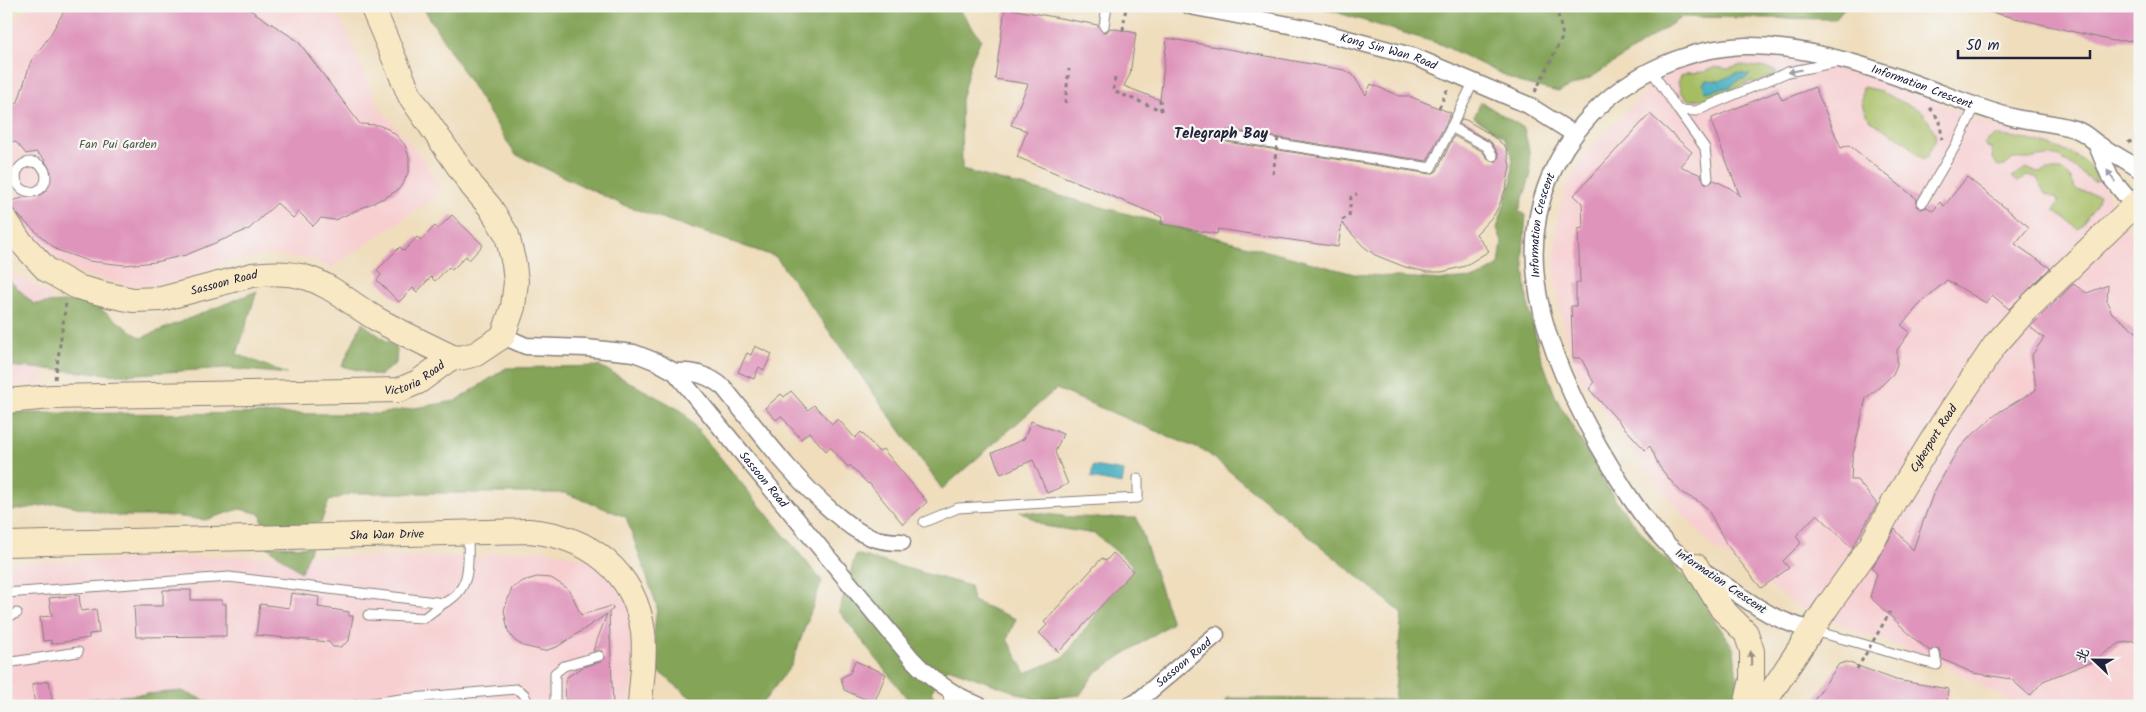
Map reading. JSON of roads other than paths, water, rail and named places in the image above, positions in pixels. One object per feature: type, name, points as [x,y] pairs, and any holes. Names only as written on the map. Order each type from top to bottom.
[{"type":"street","points":[[372,6],[410,96],[472,186],[490,207],[507,235],[516,282],[513,307],[502,336]]},
{"type":"street","name":"Kong Sin Wan Road","points":[[1190,6],[1310,29],[1415,57],[1528,105],[1574,134]]},
{"type":"street","name":"Information Crescent","points":[[1812,631],[1767,613],[1670,547],[1647,521],[1608,462],[1568,390],[1544,326],[1534,256],[1538,215],[1543,197],[1555,168],[1574,134],[1605,100],[1651,70],[1674,59],[1699,52],[1749,46],[1813,53],[1892,74],[1975,106],[2014,117],[2080,130],[2096,143],[2140,170]]},
{"type":"street","points":[[2096,143],[2110,177],[2138,206]]},
{"type":"street","name":"Cyberport Road","points":[[1762,706],[1871,545],[1895,500],[1942,424],[1995,345],[2027,309],[2138,206]]},
{"type":"street","name":"Sassoon Road","points":[[6,220],[18,239],[47,270],[77,287],[132,300],[161,299],[252,275],[267,273],[295,274],[309,277],[324,284],[386,324],[452,357]]},
{"type":"street","name":"Victoria Road","points":[[6,401],[52,397],[399,390],[418,382],[452,357],[457,358],[476,354],[502,336]]},
{"type":"street","name":"Sassoon Road","points":[[502,336],[526,346],[586,348],[634,353],[657,362],[675,372],[912,659],[949,698],[980,706]]},
{"type":"street","points":[[675,372],[696,373],[716,381],[724,388],[789,469],[847,524],[878,540],[902,542]]},
{"type":"street","name":"Sha Wan Drive","points":[[6,544],[468,533],[550,533],[580,543],[608,562],[628,588],[640,620],[643,649],[640,706]]},
{"type":"street","points":[[1696,566],[1722,609],[1746,633],[1752,651],[1752,679],[1746,706]]},
{"type":"street","name":"Sassoon Road","points":[[1128,706],[1137,702],[1216,635]]},
{"type":"lane","points":[[1104,26],[1107,6]]},
{"type":"lane","points":[[1678,110],[1696,111],[1788,72],[1843,61]]},
{"type":"lane","points":[[1651,70],[1705,148],[1708,178]]},
{"type":"lane","points":[[1228,136],[1431,168],[1474,82]]},
{"type":"lane","points":[[1922,204],[1960,138],[1975,106]]},
{"type":"lane","points":[[1451,127],[1486,146],[1493,156]]},
{"type":"lane","points":[[6,185],[16,180]]},
{"type":"lane","points":[[924,522],[958,508],[1138,498],[1138,478]]},
{"type":"lane","points":[[368,615],[424,618],[456,598],[466,576],[468,533]]},
{"type":"lane","points":[[6,592],[229,577],[444,604]]},
{"type":"lane","points":[[6,617],[17,613]]},
{"type":"lane","name":"Information Crescent","points":[[1812,631],[1843,637],[1895,655],[1937,665],[1935,654]]},
{"type":"lane","points":[[6,663],[78,652]]},
{"type":"lane","points":[[555,706],[554,673],[564,666],[599,656]]},
{"type":"lane","points":[[351,706],[402,699],[516,689],[524,694],[529,706]]},
{"type":"water","points":[[1737,73],[1750,75],[1745,79],[1740,79],[1730,87],[1706,92],[1703,84],[1706,80],[1720,81]]},
{"type":"water","points":[[1093,466],[1124,471],[1122,484],[1091,478]]},
{"type":"district","name":"Telegraph Bay","points":[[1221,133]]},
{"type":"park label","name":"Fan Pui Garden","points":[[118,144]]}]
